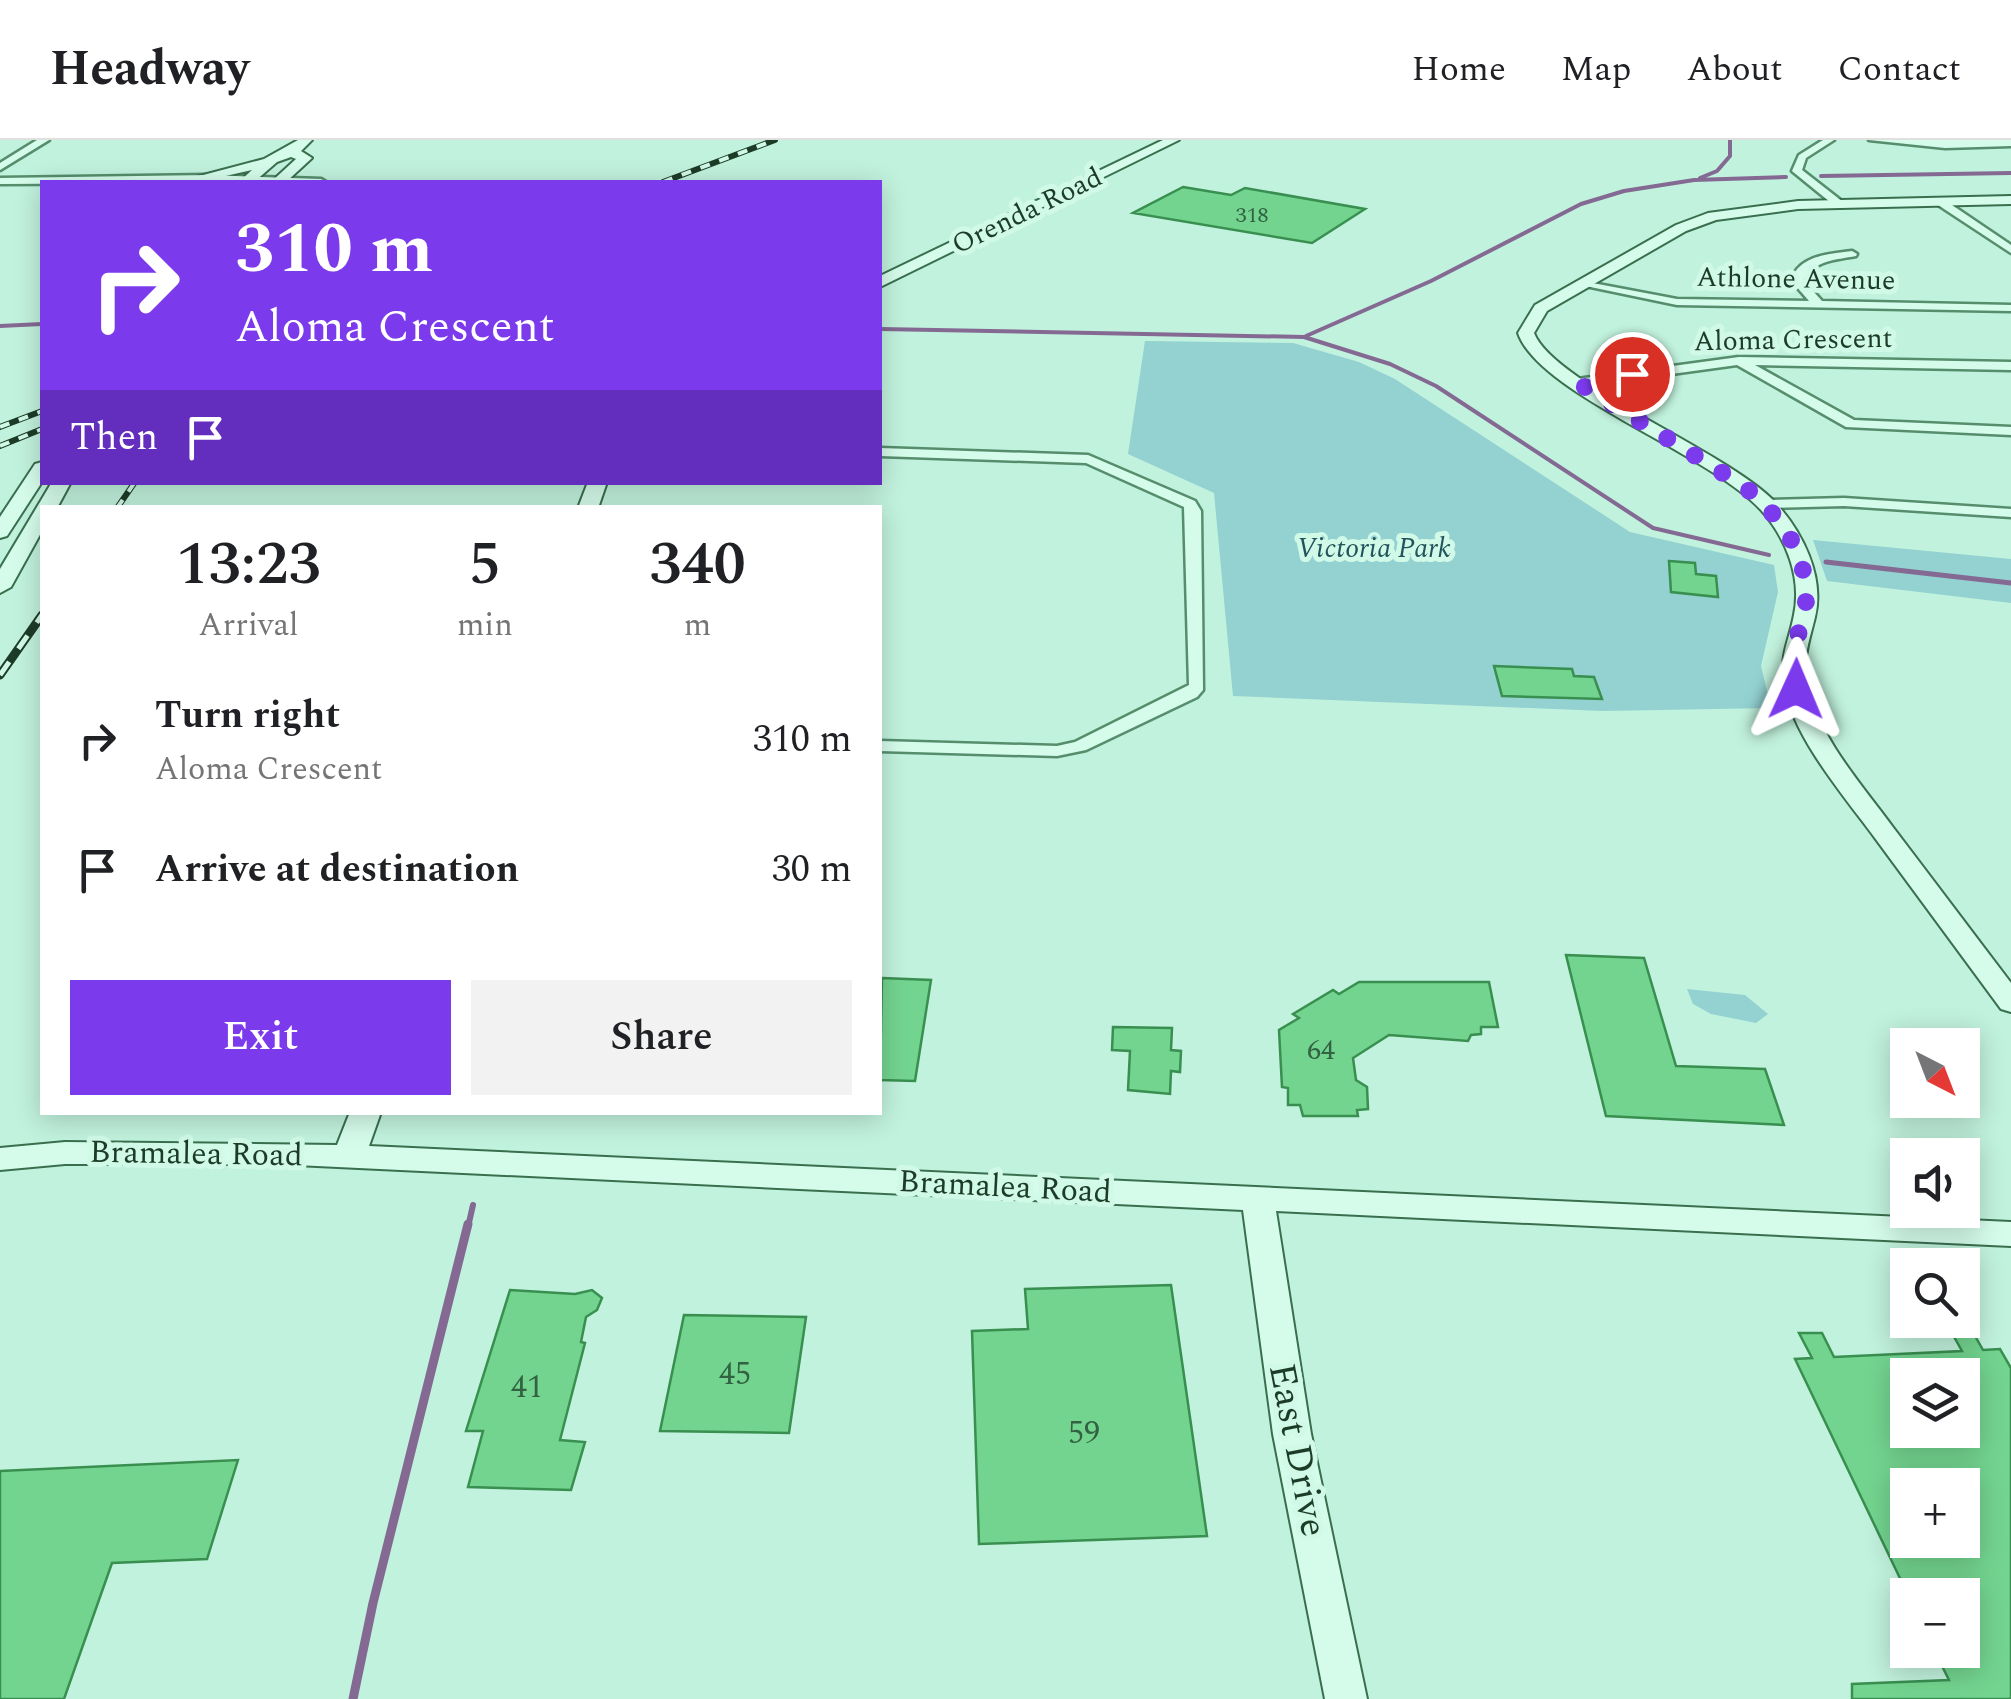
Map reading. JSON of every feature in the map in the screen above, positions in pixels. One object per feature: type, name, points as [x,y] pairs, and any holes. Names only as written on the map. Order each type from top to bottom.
[{"type":"street","points":[[0,167],[44,140]]},
{"type":"street","points":[[205,180],[292,152],[306,140]]},
{"type":"street","name":"Orenda Road","points":[[882,281],[1173,140]]},
{"type":"street","points":[[1828,140],[1802,158],[1796,171],[1839,204]]},
{"type":"street","points":[[1874,140],[2011,143]]},
{"type":"street","points":[[281,180],[304,158],[292,152]]},
{"type":"street","points":[[249,180],[269,161]]},
{"type":"street","points":[[0,181],[40,181]]},
{"type":"street","points":[[2011,200],[1763,207],[1700,220],[1540,308],[1526,333],[1543,359],[1703,457],[1766,504],[1794,544],[1807,580],[1805,615],[1794,650],[1796,689],[1806,716],[1843,777],[2011,1003]]},
{"type":"street","points":[[1940,201],[2011,250]]},
{"type":"street","points":[[1818,304],[1798,280],[1799,273],[1821,258],[1852,254]]},
{"type":"street","name":"Athlone Avenue","points":[[1582,284],[1652,300],[2011,308]]},
{"type":"street","points":[[1739,361],[1851,424],[2011,431]]},
{"type":"street","name":"Aloma Crescent","points":[[1577,382],[1739,361],[2011,366]]},
{"type":"street","points":[[882,452],[1088,459],[1190,504],[1197,686],[1191,693],[1080,746],[1057,751],[882,746]]},
{"type":"street","points":[[0,532],[40,471]]},
{"type":"street","points":[[1766,504],[1844,502],[2011,513]]},
{"type":"street","points":[[0,588],[40,518]]},
{"type":"street","points":[[350,1156],[365,1115]]},
{"type":"street","name":"Bramalea Road","points":[[0,1160],[87,1152],[350,1156],[2011,1234]]},
{"type":"street","name":"East Drive","points":[[1258,1200],[1292,1434],[1346,1699]]},
{"type":"green space","name":"Victoria Park","points":[[1145,341],[1293,343],[1359,362],[1395,379],[1630,532],[1774,565],[1778,592],[1761,666],[1771,708],[1603,711],[1233,696],[1214,493],[1128,454]]},
{"type":"green space","points":[[1813,540],[2011,559],[2011,603],[1827,581]]},
{"type":"green space","points":[[1687,989],[1745,995],[1768,1014],[1756,1023],[1711,1014],[1693,1004]]},
{"type":"building","points":[[1183,187],[1231,195],[1245,188],[1365,209],[1312,243],[1133,213]]},
{"type":"building","points":[[1669,561],[1695,563],[1696,574],[1716,576],[1718,597],[1671,592]]},
{"type":"building","points":[[1494,666],[1572,669],[1574,676],[1594,677],[1602,699],[1502,696]]},
{"type":"building","points":[[1566,955],[1644,958],[1676,1066],[1765,1069],[1784,1125],[1606,1116]]},
{"type":"building","points":[[882,978],[931,980],[915,1081],[882,1080]]},
{"type":"building","points":[[1359,982],[1489,982],[1498,1027],[1481,1027],[1481,1034],[1471,1035],[1468,1041],[1389,1035],[1353,1058],[1356,1080],[1367,1087],[1368,1109],[1357,1110],[1358,1116],[1303,1116],[1300,1105],[1288,1105],[1288,1088],[1282,1087],[1279,1030],[1299,1018],[1293,1014],[1333,990],[1339,994]]},
{"type":"building","points":[[1113,1027],[1172,1028],[1171,1050],[1181,1051],[1180,1072],[1171,1071],[1170,1094],[1128,1090],[1130,1051],[1112,1050]]},
{"type":"building","points":[[1171,1285],[1207,1536],[979,1544],[972,1331],[1028,1329],[1025,1289]]},
{"type":"building","points":[[510,1290],[575,1294],[592,1290],[602,1298],[597,1310],[586,1317],[581,1342],[585,1343],[560,1440],[585,1442],[571,1490],[468,1487],[483,1431],[466,1431]]},
{"type":"building","points":[[684,1315],[806,1317],[789,1433],[660,1431]]},
{"type":"building","points":[[1799,1333],[1822,1333],[1834,1357],[1962,1351],[1955,1338],[1976,1338],[1983,1350],[2000,1349],[2011,1368],[2011,1699],[1852,1699],[1852,1684],[1949,1680],[1943,1668],[1980,1668],[1980,1578],[1900,1578],[1890,1558],[1980,1558],[1980,1468],[1890,1468],[1890,1557],[1795,1359],[1812,1358]]},
{"type":"building","points":[[238,1460],[207,1559],[112,1563],[64,1699],[0,1699],[0,1471]]},
{"type":"waterway","points":[[1700,178],[1717,171],[1730,156],[1730,140]]},
{"type":"waterway","points":[[1821,176],[2011,173]]},
{"type":"waterway","points":[[1306,336],[1431,281],[1581,204],[1624,191],[1694,180],[1786,177]]},
{"type":"waterway","points":[[0,326],[40,324]]},
{"type":"waterway","points":[[882,329],[1304,337],[1390,364],[1436,386],[1653,528],[1769,555]]},
{"type":"waterway","points":[[1826,562],[2011,583]]},
{"type":"waterway","points":[[468,1227],[473,1205]]},
{"type":"waterway","points":[[353,1699],[373,1603],[468,1224]]},
{"type":"railway","points":[[668,180],[775,140]]},
{"type":"railway","points":[[0,427],[40,412]]},
{"type":"railway","points":[[0,446],[40,430]]},
{"type":"railway","points":[[119,505],[133,485]]},
{"type":"railway","points":[[0,675],[40,618]]},
{"type":"route","points":[[1632,374],[1577,382],[1703,457],[1742,485],[1766,504],[1800,555],[1807,586],[1805,615],[1794,650],[1796,689]]}]
